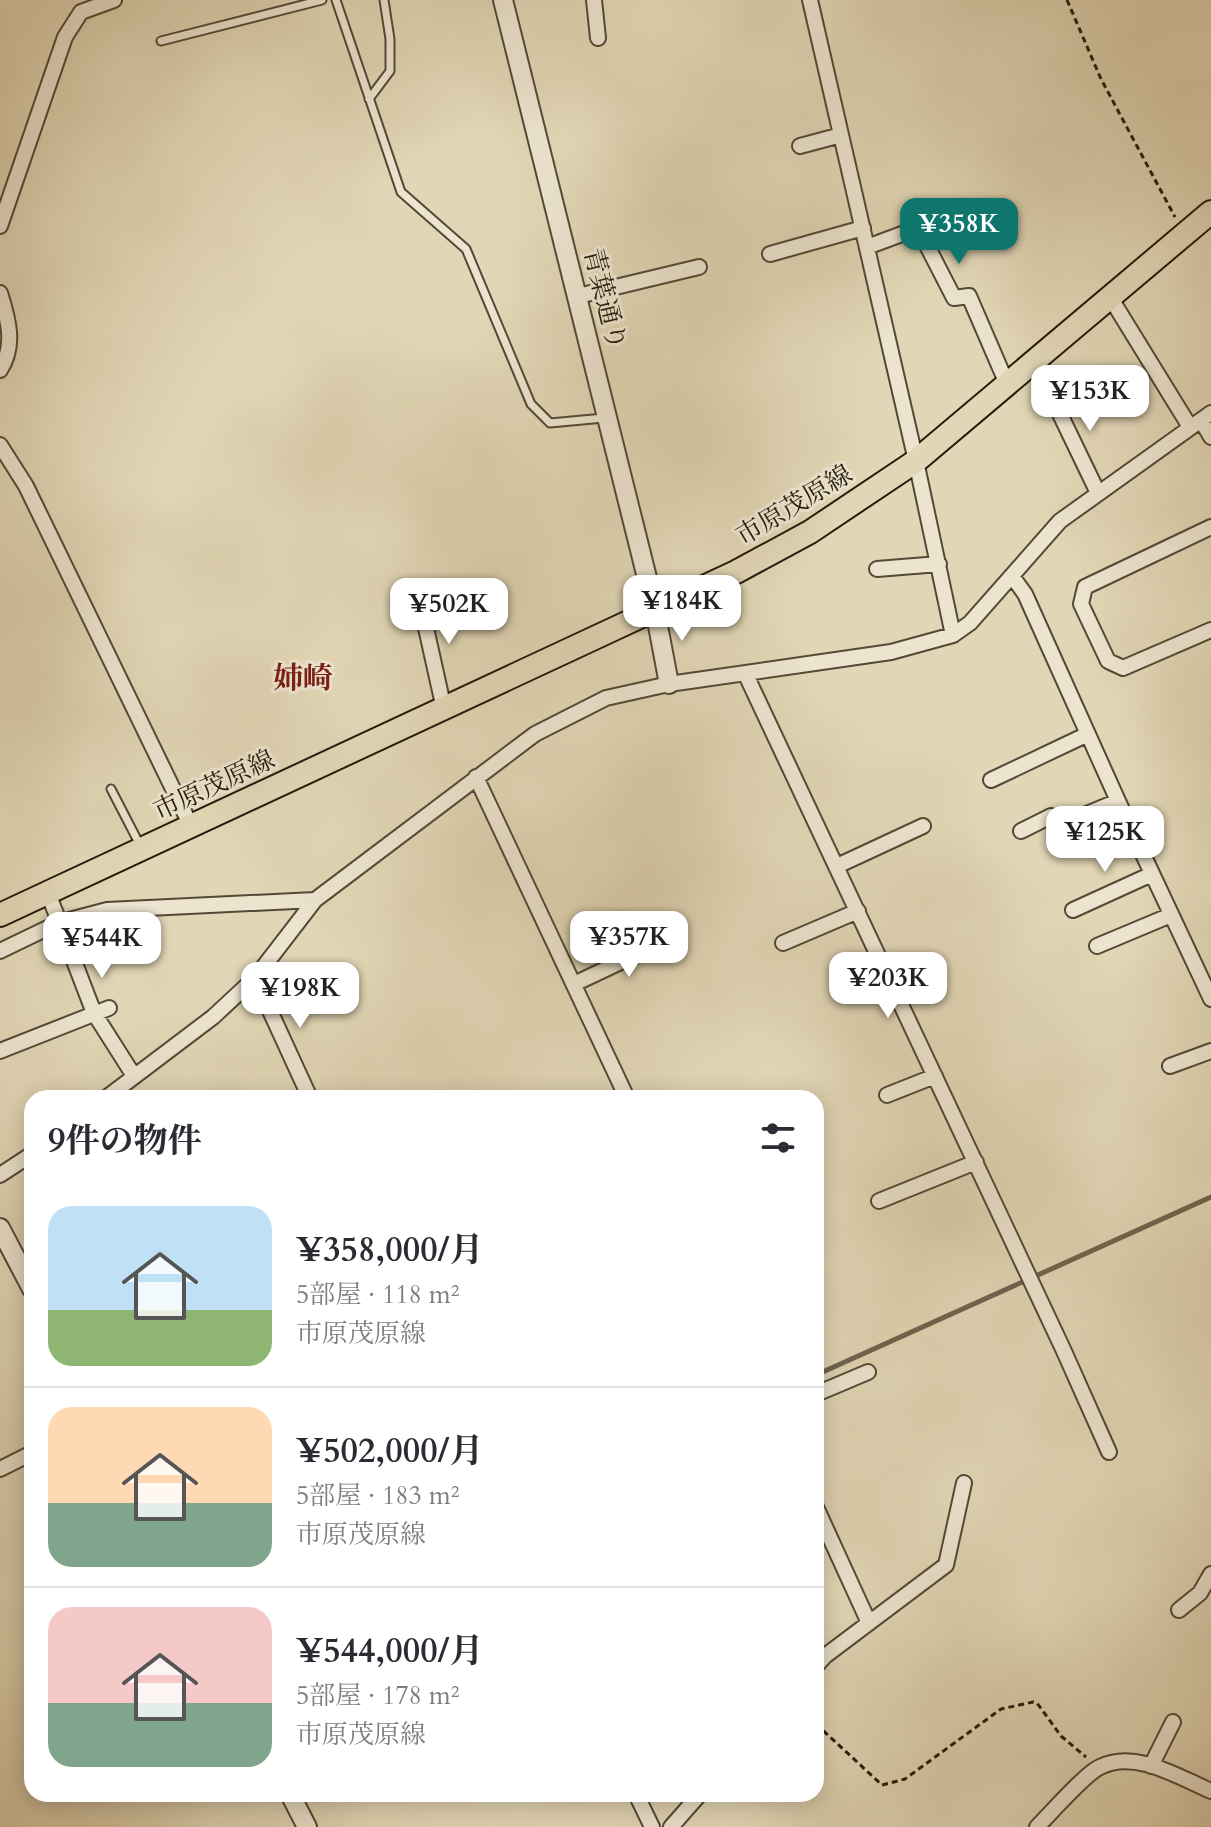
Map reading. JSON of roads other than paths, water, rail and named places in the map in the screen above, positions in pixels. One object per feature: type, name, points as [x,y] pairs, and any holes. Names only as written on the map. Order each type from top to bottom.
[{"type":"main road","name":"市原茂原線","points":[[0,915],[772,554],[916,461],[1211,212]]},
{"type":"street","points":[[0,226],[65,37],[81,12],[114,0]]},
{"type":"street","name":"青葉通り","points":[[503,0],[655,610],[669,684]]},
{"type":"street","points":[[594,0],[598,38]]},
{"type":"street","points":[[810,0],[953,635]]},
{"type":"street","points":[[800,146],[841,135]]},
{"type":"street","points":[[770,254],[863,228]]},
{"type":"street","points":[[867,247],[918,228],[954,298],[969,296],[1007,384]]},
{"type":"street","points":[[578,296],[699,267]]},
{"type":"street","points":[[0,293],[11,328],[5,363],[0,370]]},
{"type":"street","points":[[1110,297],[1211,437]]},
{"type":"street","points":[[1048,389],[1098,493]]},
{"type":"street","points":[[116,1090],[213,1017],[255,978],[315,900],[535,734],[606,698],[669,684],[891,652],[953,635],[970,623],[1060,521],[1201,420]]},
{"type":"street","points":[[0,445],[26,486],[191,826]]},
{"type":"street","points":[[1211,527],[1085,587],[1081,604],[1108,661],[1123,668],[1211,630]]},
{"type":"street","points":[[877,569],[939,564]]},
{"type":"street","points":[[1012,576],[1025,594],[1211,999]]},
{"type":"street","points":[[418,592],[444,709]]},
{"type":"street","points":[[746,675],[1109,1452]]},
{"type":"street","points":[[991,780],[1088,734]]},
{"type":"street","points":[[476,777],[623,1090]]},
{"type":"street","points":[[1021,831],[1051,816],[1065,823],[1118,801]]},
{"type":"street","points":[[837,866],[923,826]]},
{"type":"street","points":[[1073,910],[1152,874]]},
{"type":"street","points":[[48,893],[58,923],[134,1076]]},
{"type":"street","points":[[0,951],[58,923],[107,910],[315,900]]},
{"type":"street","points":[[783,943],[858,911]]},
{"type":"street","points":[[1097,946],[1171,915]]},
{"type":"street","points":[[574,984],[667,940]]},
{"type":"street","points":[[255,978],[306,1090]]},
{"type":"street","points":[[0,1051],[102,1010]]},
{"type":"street","points":[[1170,1066],[1211,1051]]},
{"type":"street","points":[[887,1095],[935,1076]]},
{"type":"street","points":[[0,1175],[24,1159]]},
{"type":"street","points":[[879,1201],[976,1162]]},
{"type":"street","points":[[0,1228],[24,1274]]},
{"type":"street","points":[[824,1391],[868,1372]]},
{"type":"street","points":[[0,1469],[24,1457]]},
{"type":"street","points":[[824,1657],[946,1565],[964,1483]]},
{"type":"street","points":[[824,1525],[869,1623]]},
{"type":"street","points":[[1179,1610],[1200,1593],[1209,1580]]},
{"type":"street","points":[[1151,1766],[1173,1722]]},
{"type":"street","points":[[1037,1827],[1098,1767],[1123,1761],[1151,1766],[1211,1791]]},
{"type":"street","points":[[294,1802],[307,1827]]},
{"type":"street","points":[[640,1802],[652,1827]]},
{"type":"street","points":[[671,1827],[693,1802]]},
{"type":"lane","points":[[161,41],[322,0]]},
{"type":"lane","points":[[336,0],[401,192],[466,249],[531,404],[550,423],[607,417]]},
{"type":"lane","points":[[369,99],[390,71],[390,39],[384,0]]},
{"type":"lane","points":[[111,789],[142,849]]},
{"type":"waterway","points":[[824,1371],[1211,1197]]},
{"type":"district","name":"姉崎","points":[[303,678]]}]
